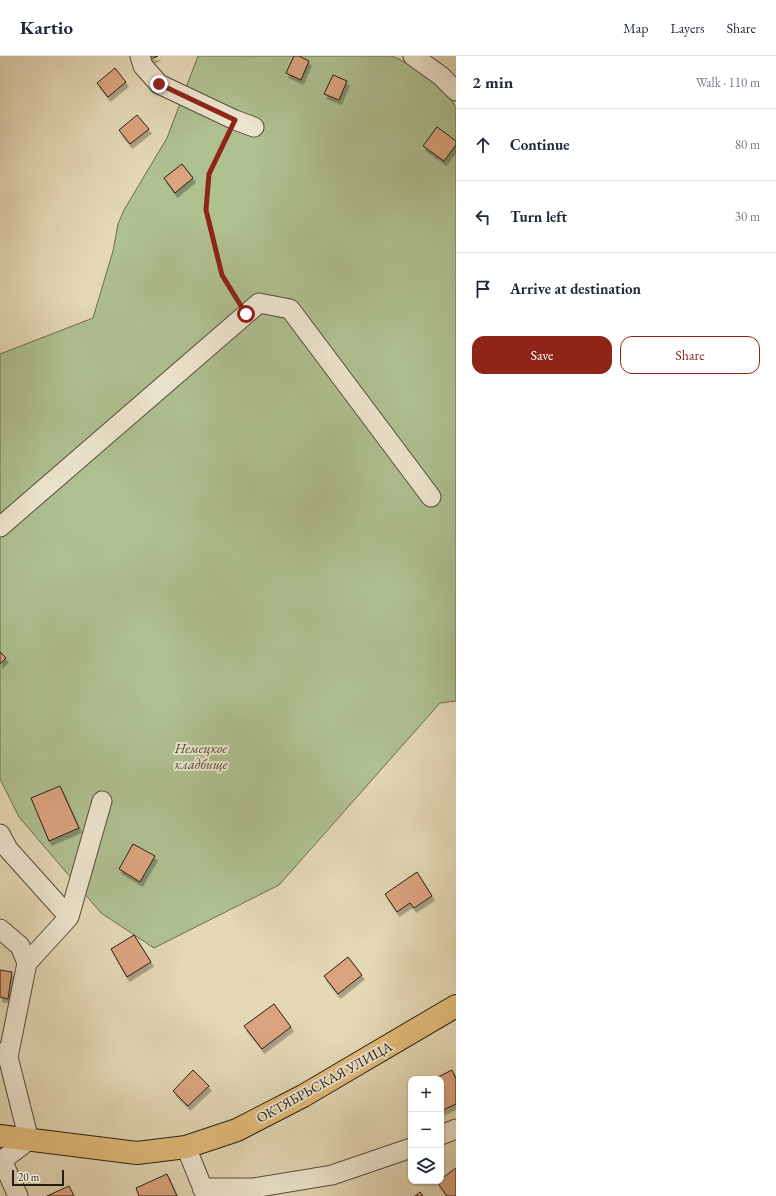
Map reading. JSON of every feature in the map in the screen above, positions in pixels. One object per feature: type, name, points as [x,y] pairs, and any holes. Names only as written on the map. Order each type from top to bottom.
[{"type":"main road","name":"ОКТЯБРЬСКАЯ УЛИЦА","points":[[0,1136],[137,1153],[186,1147],[237,1130],[303,1096],[456,1006]]},
{"type":"street","points":[[140,56],[143,66],[159,84],[235,120],[254,127]]},
{"type":"street","points":[[413,56],[441,76],[456,91]]},
{"type":"street","points":[[0,527],[259,303],[290,309],[431,497]]},
{"type":"street","points":[[18,1196],[1,1161],[29,1140],[4,1055],[27,963],[69,917],[102,801]]},
{"type":"street","points":[[0,834],[8,849],[69,917]]},
{"type":"street","points":[[0,930],[20,946],[27,963]]},
{"type":"street","points":[[444,1134],[456,1128]]},
{"type":"street","points":[[186,1147],[204,1192],[253,1188],[332,1175],[408,1149]]},
{"type":"path","points":[[235,120],[209,174],[206,210],[222,275],[246,314]]},
{"type":"green space","name":"Немецкое кладбище","points":[[198,56],[392,56],[434,76],[456,107],[456,701],[440,703],[279,885],[154,948],[101,913],[19,817],[0,779],[0,354],[93,318],[113,251],[118,224],[124,210],[167,138]]},
{"type":"building","points":[[143,56],[158,56],[146,62]]},
{"type":"building","points":[[294,56],[299,56],[309,61],[301,80],[286,73]]},
{"type":"building","points":[[115,68],[126,82],[108,97],[97,83]]},
{"type":"building","points":[[333,75],[347,81],[339,100],[324,94]]},
{"type":"building","points":[[137,115],[149,129],[130,144],[119,130]]},
{"type":"building","points":[[437,127],[456,141],[456,145],[444,161],[423,146]]},
{"type":"building","points":[[182,164],[193,178],[175,193],[164,178]]},
{"type":"building","points":[[0,652],[6,658],[0,664]]},
{"type":"building","points":[[60,786],[79,828],[49,841],[31,798]]},
{"type":"building","points":[[133,844],[155,856],[140,882],[119,869]]},
{"type":"building","points":[[417,872],[432,896],[414,908],[410,903],[397,912],[385,894]]},
{"type":"building","points":[[134,935],[151,962],[127,977],[111,949]]},
{"type":"building","points":[[348,957],[362,975],[338,994],[324,976]]},
{"type":"building","points":[[0,970],[12,972],[8,999],[0,997]]},
{"type":"building","points":[[274,1004],[291,1027],[262,1049],[244,1026]]},
{"type":"building","points":[[193,1070],[209,1086],[188,1106],[173,1091]]},
{"type":"building","points":[[452,1070],[456,1079],[456,1104],[444,1110],[444,1076],[440,1076]]},
{"type":"building","points":[[456,1168],[456,1196],[447,1196],[438,1184],[444,1184],[444,1177]]},
{"type":"building","points":[[167,1174],[177,1196],[139,1196],[136,1188]]},
{"type":"building","points":[[69,1186],[74,1196],[47,1196]]},
{"type":"building","points":[[420,1192],[423,1196],[415,1196]]},
{"type":"route","points":[[159,84],[235,120],[209,174],[206,210],[222,275],[246,314]]}]
